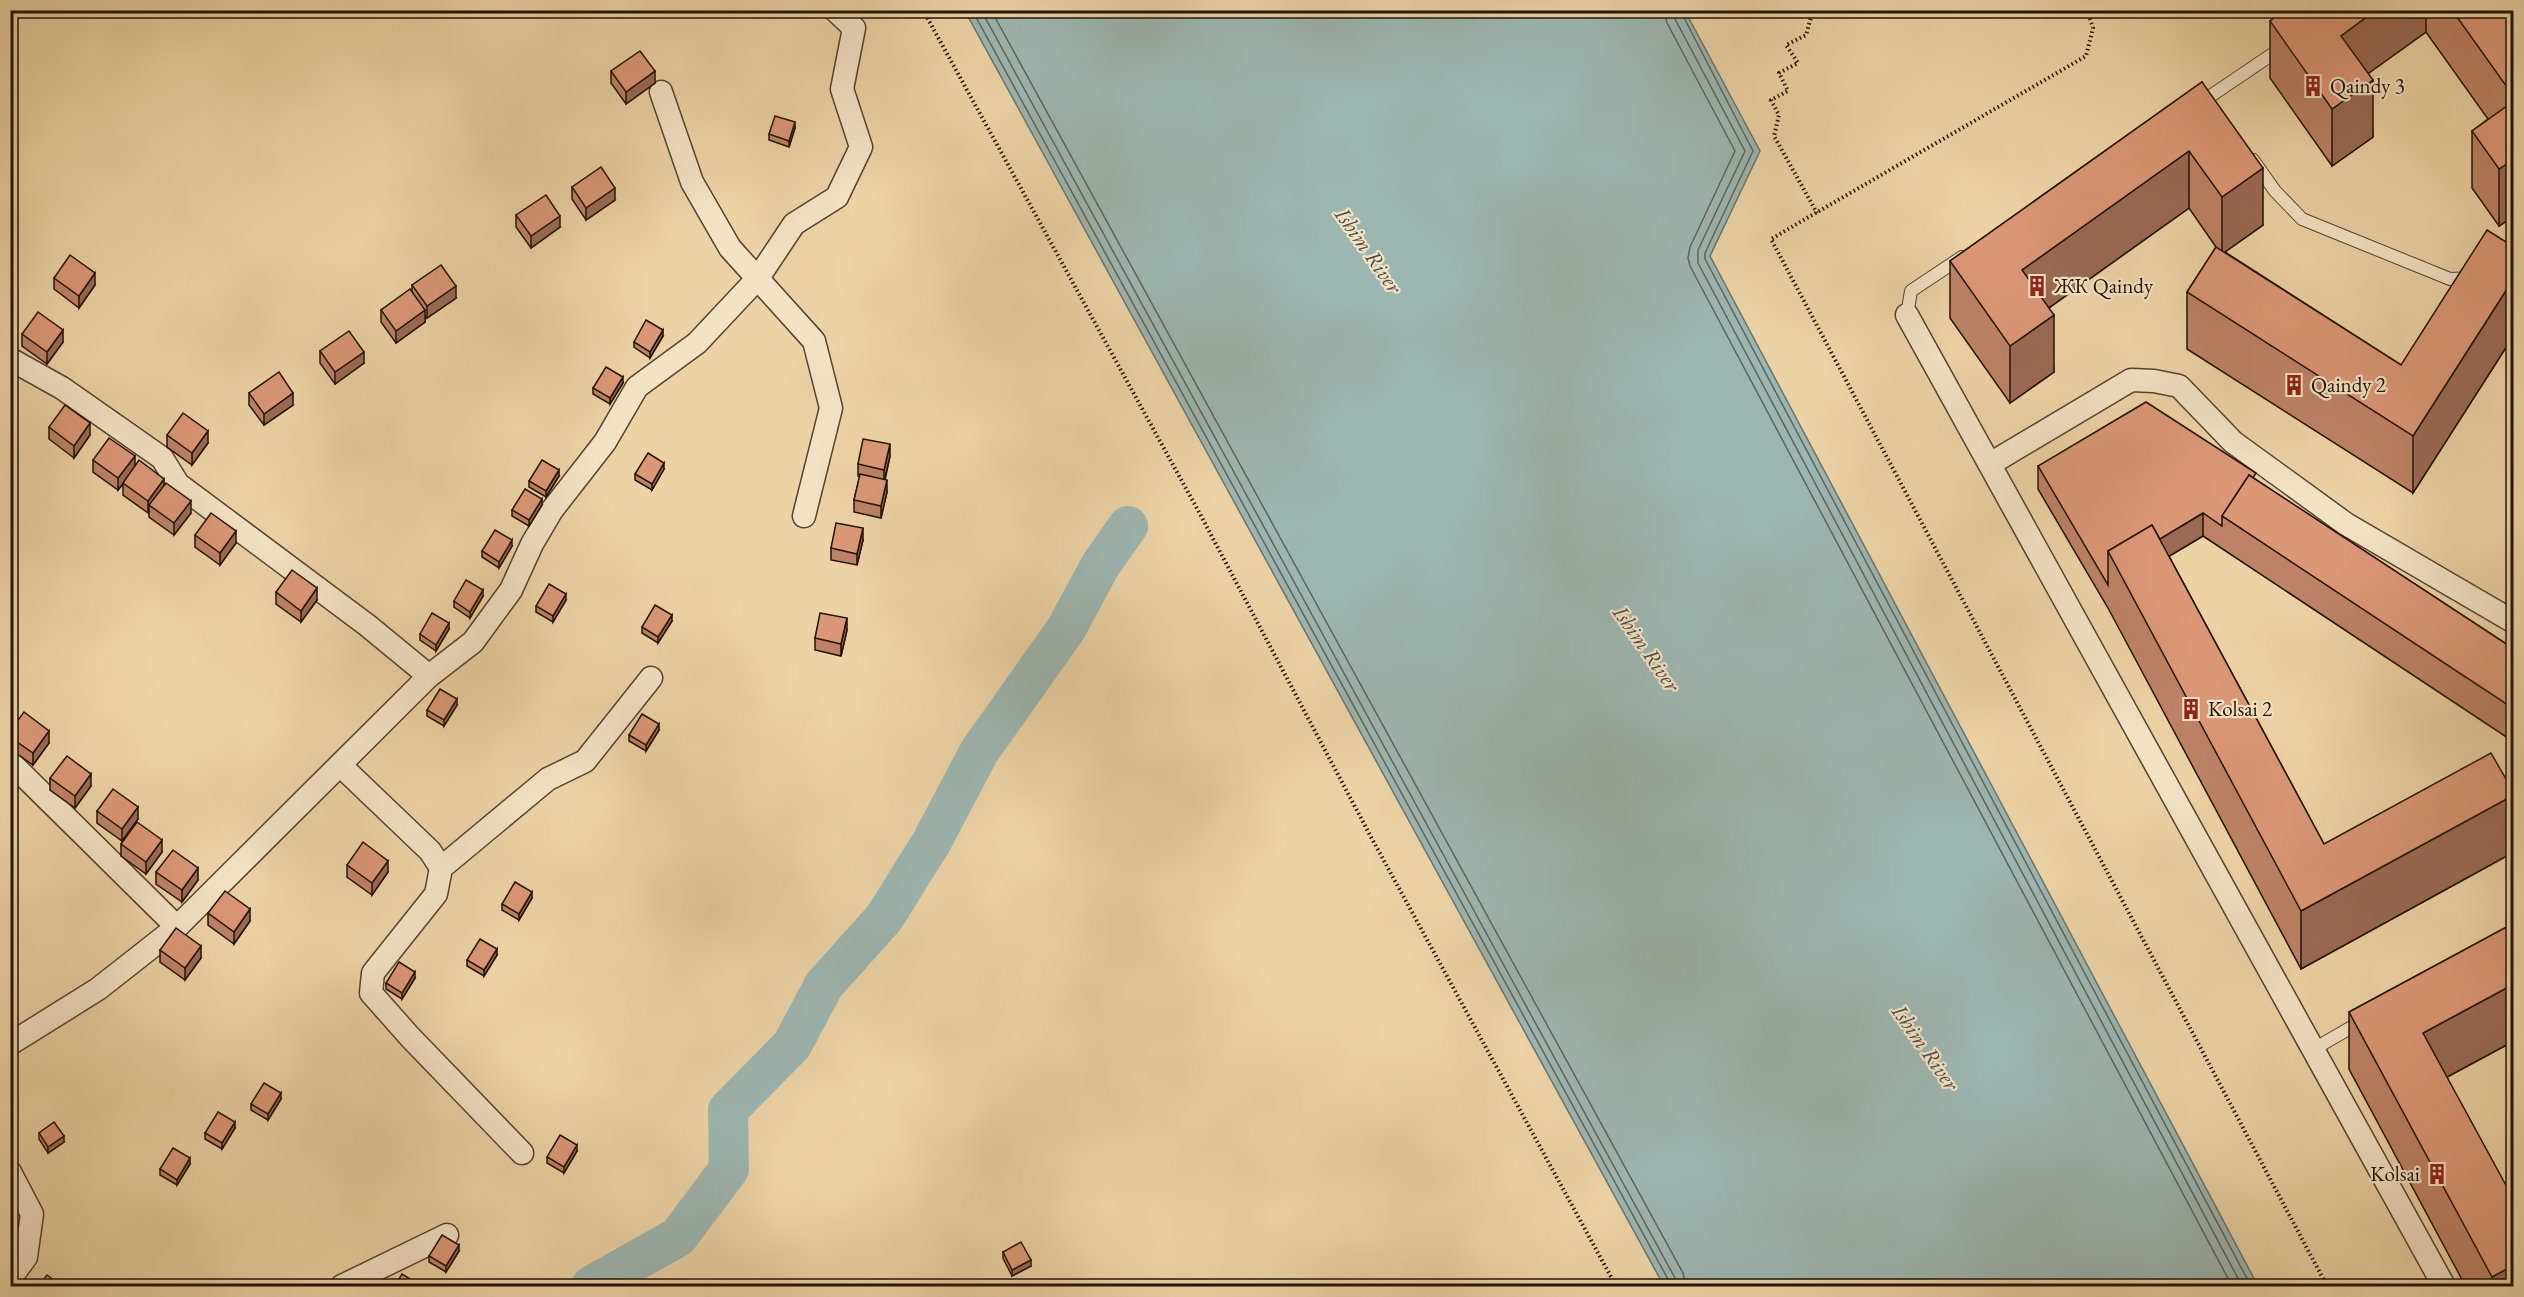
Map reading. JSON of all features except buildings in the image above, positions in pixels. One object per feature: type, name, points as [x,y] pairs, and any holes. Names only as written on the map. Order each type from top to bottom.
[{"type":"street","points":[[10,1044],[98,988],[177,927],[429,676],[473,642],[511,590],[532,544],[552,510],[605,442],[637,387],[697,343],[758,278],[794,224],[837,197],[861,147],[842,89],[854,28],[835,10]]},
{"type":"street","points":[[661,92],[692,182],[730,248],[814,341],[831,408],[804,516]]},
{"type":"street","points":[[1907,315],[2444,1287]]},
{"type":"street","points":[[10,359],[62,388],[162,458],[178,484],[367,625],[429,676]]},
{"type":"street","points":[[1990,464],[2131,380],[2154,381],[2179,387],[2234,442],[2346,524],[2514,622]]},
{"type":"street","points":[[522,1153],[371,993],[373,973],[436,894],[441,868],[548,779],[585,761],[651,678]]},
{"type":"street","points":[[10,762],[177,927]]},
{"type":"street","points":[[340,765],[430,851],[441,868]]},
{"type":"street","points":[[10,1172],[32,1214],[26,1257],[10,1278]]},
{"type":"street","points":[[342,1287],[447,1234]]},
{"type":"lane","points":[[2208,102],[2297,37]]},
{"type":"lane","points":[[2249,153],[2276,191],[2302,219],[2450,279],[2482,278]]},
{"type":"lane","points":[[1907,315],[1911,291],[1971,252]]},
{"type":"lane","points":[[2314,1049],[2374,1014]]},
{"type":"path","points":[[923,10],[1200,514],[1371,837],[1616,1287]]},
{"type":"path","points":[[1813,10],[1806,35],[1786,45],[1798,63],[1779,73],[1788,91],[1771,100],[1779,115],[1774,136],[1817,213]]},
{"type":"path","points":[[2087,10],[2093,28],[2086,56],[1771,239],[2327,1287]]},
{"type":"water","name":"Ishim River","points":[[965,11],[1685,11],[1760,151],[1710,256],[2258,1286],[1664,1286]]},
{"type":"waterway","points":[[591,1286],[678,1237],[729,1169],[728,1110],[792,1045],[824,985],[884,918],[931,843],[979,752],[1066,629],[1100,566],[1128,526]]},
{"type":"place","name":"Qaindy 3","points":[[2313,86]]},
{"type":"place","name":"ЖК Qaindy","points":[[2037,286]]},
{"type":"place","name":"Qaindy 2","points":[[2294,385]]},
{"type":"place","name":"Kolsai 2","points":[[2191,709]]},
{"type":"place","name":"Kolsai","points":[[2437,1174]]}]
